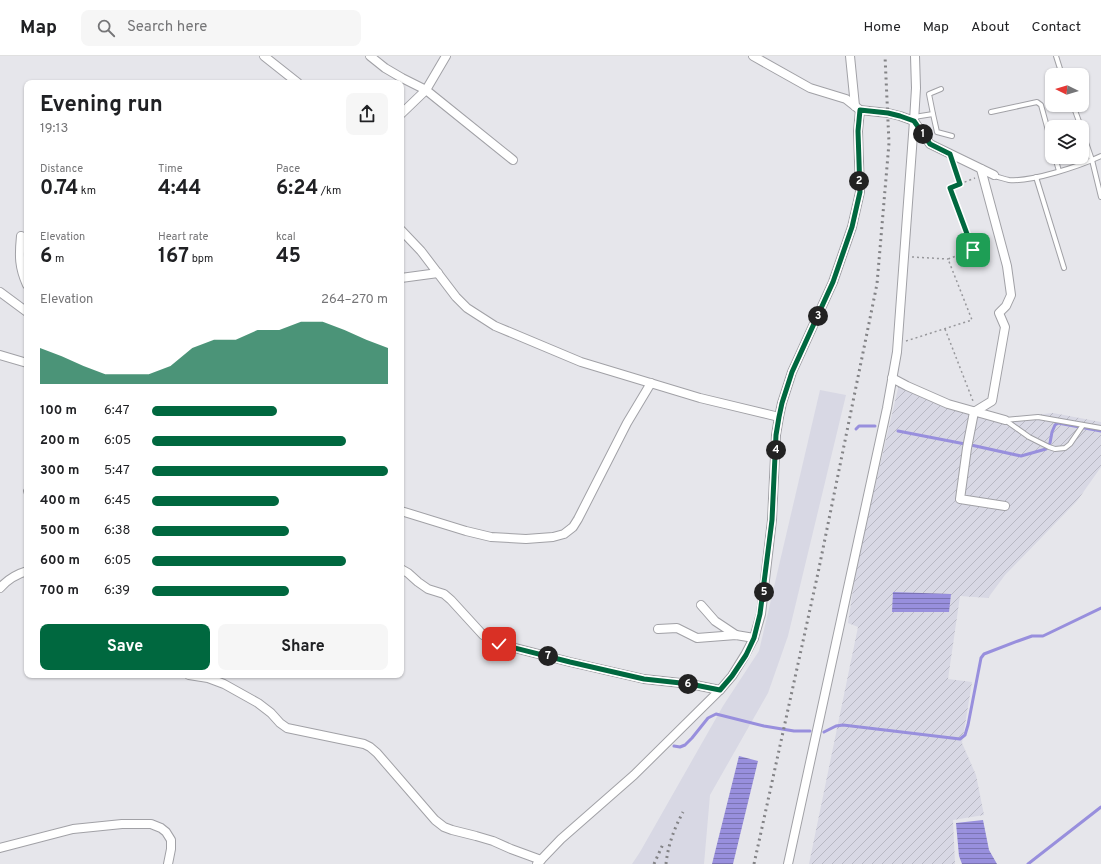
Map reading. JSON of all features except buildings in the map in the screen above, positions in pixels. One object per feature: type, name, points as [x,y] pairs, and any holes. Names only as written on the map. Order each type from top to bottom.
[{"type":"street","points":[[264,56],[294,80]]},
{"type":"street","points":[[370,56],[385,68],[426,90],[513,160]]},
{"type":"street","points":[[404,111],[426,90],[446,56]]},
{"type":"street","points":[[753,56],[810,88],[846,99],[858,108],[914,119],[930,144],[981,172],[994,176]]},
{"type":"street","points":[[208,678],[224,684],[258,703],[287,728],[364,744],[370,747],[377,753],[435,820],[444,827],[493,841],[539,862],[561,839],[634,775],[720,690],[732,676],[746,655],[754,638],[764,591],[772,520],[776,435],[782,403],[792,372],[833,282],[852,227],[860,192],[858,108],[850,56]]},
{"type":"street","points":[[788,864],[887,408],[892,378],[897,344],[914,119],[916,88],[915,56]]},
{"type":"street","points":[[981,172],[1007,266],[1011,295],[1006,306],[999,313],[1005,327],[992,401],[976,411],[967,448],[960,499],[1005,506]]},
{"type":"street","points":[[404,233],[421,251],[456,297],[467,308],[495,326],[581,362],[700,398],[779,417]]},
{"type":"street","points":[[21,236],[21,272],[24,278]]},
{"type":"street","points":[[404,278],[438,273]]},
{"type":"street","points":[[0,292],[24,310]]},
{"type":"street","points":[[0,355],[24,362]]},
{"type":"street","points":[[892,378],[948,404],[1005,420]]},
{"type":"street","points":[[404,512],[491,537],[526,539],[553,537],[564,534],[573,527],[578,519],[627,423],[651,383]]},
{"type":"street","points":[[404,570],[428,589],[444,594],[483,635],[499,644],[644,679],[690,684],[720,690]]},
{"type":"street","points":[[0,588],[21,572],[24,572]]},
{"type":"street","points":[[701,605],[715,621],[736,635]]},
{"type":"street","points":[[658,629],[678,628],[697,638],[736,635],[754,638]]},
{"type":"street","points":[[0,848],[73,829],[122,824],[151,824],[166,832],[171,840],[168,864]]},
{"type":"lane","points":[[1056,56],[1060,68]]},
{"type":"lane","points":[[941,89],[929,94],[937,132],[952,136]]},
{"type":"lane","points":[[991,112],[1037,102],[1041,105],[1045,120]]},
{"type":"lane","points":[[914,119],[933,114]]},
{"type":"lane","points":[[1089,151],[1101,197]]},
{"type":"lane","points":[[994,176],[1008,180],[1036,177],[1060,171],[1101,156]]},
{"type":"lane","points":[[1058,164],[1060,171]]},
{"type":"lane","points":[[1036,177],[1064,268]]},
{"type":"lane","points":[[1005,420],[1038,417],[1101,428]]},
{"type":"lane","points":[[1005,420],[1029,437],[1055,449],[1065,448],[1070,444],[1083,425]]},
{"type":"path","points":[[950,154],[960,184]]},
{"type":"path","points":[[904,257],[948,259],[973,250],[950,188],[981,172]]},
{"type":"path","points":[[897,344],[972,320],[948,259]]},
{"type":"path","points":[[945,328],[976,411]]},
{"type":"shaded area","points":[[900,380],[948,401],[1004,418],[1053,413],[1101,422],[1101,467],[1077,501],[1005,575],[988,598],[960,596],[948,679],[972,682],[962,743],[976,775],[984,815],[953,820],[955,864],[809,864],[858,627],[848,623],[857,563]]},
{"type":"shaded area","points":[[820,390],[846,395],[788,636],[768,693],[710,795],[704,864],[632,864],[723,706],[759,651]]},
{"type":"shaded area","points":[[893,592],[951,594],[949,612],[892,612]]},
{"type":"shaded area","points":[[739,756],[758,761],[733,864],[712,864]]},
{"type":"shaded area","points":[[983,820],[989,850],[997,864],[962,864],[959,856],[956,823]]},
{"type":"waterway","points":[[971,445],[1021,456],[1046,449],[1050,443],[1055,425],[1058,423],[1101,431]]},
{"type":"waterway","points":[[856,429],[859,426],[875,426]]},
{"type":"waterway","points":[[898,431],[965,444]]},
{"type":"waterway","points":[[824,732],[836,726],[843,725],[960,739],[965,735],[968,725],[981,658],[984,654],[1032,636],[1043,636],[1101,608]]},
{"type":"waterway","points":[[674,746],[680,747],[685,745],[708,718],[716,714],[764,726],[794,731],[810,731]]},
{"type":"waterway","points":[[1028,864],[1101,807]]},
{"type":"railway","points":[[754,864],[818,573],[877,284],[889,143],[885,56]]},
{"type":"railway","points":[[666,864],[672,837],[683,812]]},
{"type":"railway","points":[[654,864],[663,844]]},
{"type":"route","points":[[499,644],[644,679],[690,684],[720,690],[732,676],[746,655],[754,638],[760,614],[772,520],[776,435],[782,403],[792,372],[808,340],[833,282],[852,227],[860,192],[858,131],[860,110],[888,113],[914,121],[930,144],[950,154],[960,184],[950,188],[973,250]]}]
